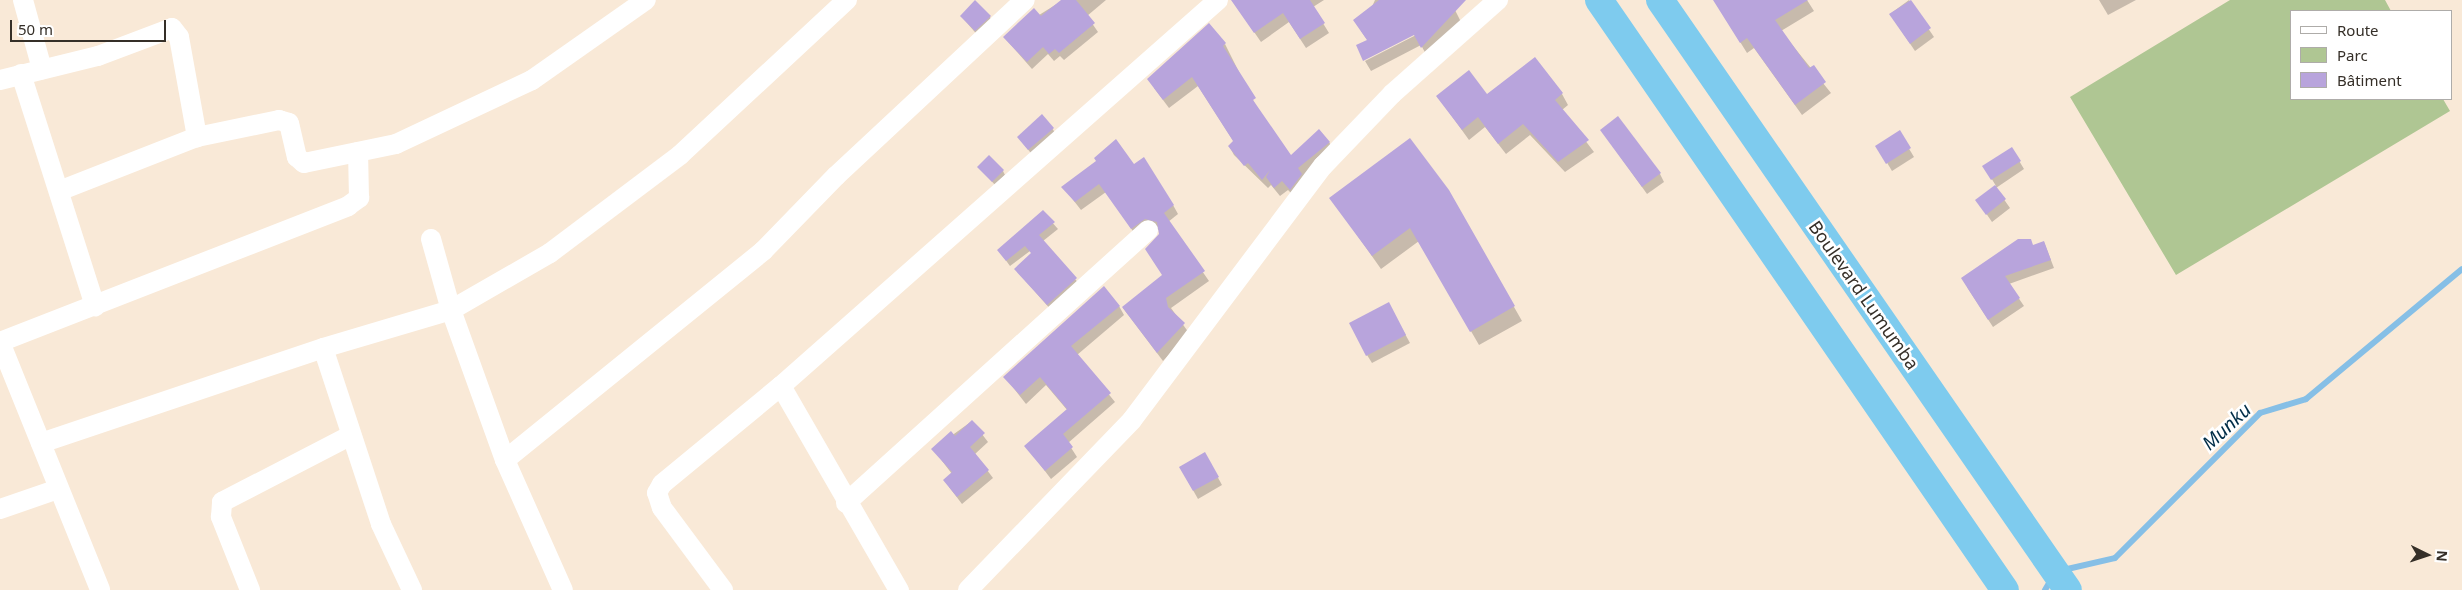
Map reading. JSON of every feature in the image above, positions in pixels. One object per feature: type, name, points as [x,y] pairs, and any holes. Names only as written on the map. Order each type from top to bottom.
[{"type":"highway","points":[[1599,0],[2005,590]]},
{"type":"highway","name":"Boulevard Lumumba","points":[[1660,0],[2068,590]]},
{"type":"street","points":[[23,0],[42,68]]},
{"type":"street","points":[[59,191],[197,137],[279,120],[292,127],[300,162],[396,144],[532,80],[646,0]]},
{"type":"street","points":[[41,443],[323,348],[451,310],[550,253],[680,155],[847,0]]},
{"type":"street","points":[[505,460],[763,251],[836,176],[1025,0]]},
{"type":"street","points":[[723,590],[662,508],[657,493],[662,484],[781,386],[1218,0]]},
{"type":"street","points":[[968,590],[1132,420],[1323,166],[1392,94],[1498,0]]},
{"type":"street","points":[[0,80],[42,68],[98,56],[172,28],[179,37],[197,137]]},
{"type":"street","points":[[21,74],[95,306]]},
{"type":"street","points":[[100,590],[41,443],[5,371],[0,342],[348,206],[359,198],[358,152]]},
{"type":"street","points":[[846,503],[1148,230]]},
{"type":"street","points":[[431,239],[451,310],[505,460],[563,590]]},
{"type":"street","points":[[323,348],[381,524],[412,590]]},
{"type":"street","points":[[781,386],[846,503],[899,590]]},
{"type":"street","points":[[250,590],[221,517],[222,502],[351,435]]},
{"type":"street","points":[[0,508],[58,489]]},
{"type":"green space","points":[[2230,0],[2385,0],[2390,10],[2290,10],[2290,100],[2444,100],[2450,111],[2176,275],[2070,97]]},
{"type":"building","points":[[975,0],[991,16],[975,31],[960,16]]},
{"type":"building","points":[[1061,0],[1076,0],[1095,23],[1059,53],[1055,49],[1049,54],[1043,47],[1027,62],[1003,37],[1034,8],[1041,16]]},
{"type":"building","points":[[1231,0],[1310,0],[1325,23],[1300,39],[1283,13],[1254,33]]},
{"type":"building","points":[[1379,0],[1466,0],[1421,48],[1414,35],[1363,61],[1356,45],[1367,40],[1353,20]]},
{"type":"building","points":[[1713,0],[1808,0],[1775,20],[1809,68],[1814,65],[1826,82],[1795,105],[1747,38],[1740,43]]},
{"type":"building","points":[[1911,0],[1931,28],[1910,44],[1889,14]]},
{"type":"building","points":[[1209,23],[1226,43],[1223,46],[1256,98],[1253,100],[1291,155],[1319,129],[1330,142],[1298,168],[1302,174],[1290,190],[1282,181],[1274,188],[1266,177],[1270,170],[1262,180],[1248,163],[1244,166],[1228,146],[1233,141],[1192,77],[1163,100],[1147,79]]},
{"type":"building","points":[[1535,57],[1563,93],[1555,100],[1589,140],[1558,162],[1523,124],[1498,144],[1478,117],[1462,130],[1436,96],[1469,70],[1487,94]]},
{"type":"building","points":[[1042,114],[1054,128],[1028,150],[1017,137]]},
{"type":"building","points":[[1618,116],[1661,173],[1642,187],[1600,130]]},
{"type":"building","points":[[1900,130],[1911,148],[1886,164],[1875,146]]},
{"type":"building","points":[[1410,138],[1449,190],[1515,306],[1470,332],[1410,228],[1372,256],[1329,198]]},
{"type":"building","points":[[1116,139],[1134,164],[1144,157],[1174,205],[1164,213],[1205,271],[1166,298],[1168,307],[1185,323],[1157,353],[1122,307],[1162,275],[1145,249],[1159,234],[1157,222],[1145,219],[1131,229],[1099,184],[1075,202],[1061,187],[1096,161],[1094,158]]},
{"type":"building","points":[[2012,147],[2021,161],[1991,180],[1982,166]]},
{"type":"building","points":[[989,155],[1004,170],[992,182],[977,167]]},
{"type":"building","points":[[1995,185],[2006,199],[1986,215],[1975,200]]},
{"type":"building","points":[[1043,210],[1055,222],[1039,235],[1077,278],[1047,305],[1014,269],[1031,253],[1025,246],[1006,261],[997,250]]},
{"type":"building","points":[[2018,239],[2031,239],[2033,245],[2044,241],[2051,260],[2005,276],[2020,298],[1988,320],[1961,278]]},
{"type":"building","points":[[1104,286],[1120,306],[1071,346],[1111,393],[1063,434],[1073,447],[1045,471],[1024,446],[1067,409],[1040,377],[1020,395],[1003,377]]},
{"type":"building","points":[[1389,302],[1406,335],[1366,356],[1349,323]]},
{"type":"building","points":[[972,420],[985,433],[970,447],[989,470],[957,497],[943,480],[952,472],[931,449],[951,431],[955,436]]},
{"type":"building","points":[[1205,452],[1219,477],[1193,491],[1179,467]]},
{"type":"waterway","name":"Munku","points":[[2063,570],[2115,558],[2260,413],[2306,399],[2462,269]]},
{"type":"waterway","name":"Munku","points":[[2045,590],[2052,578]]}]
